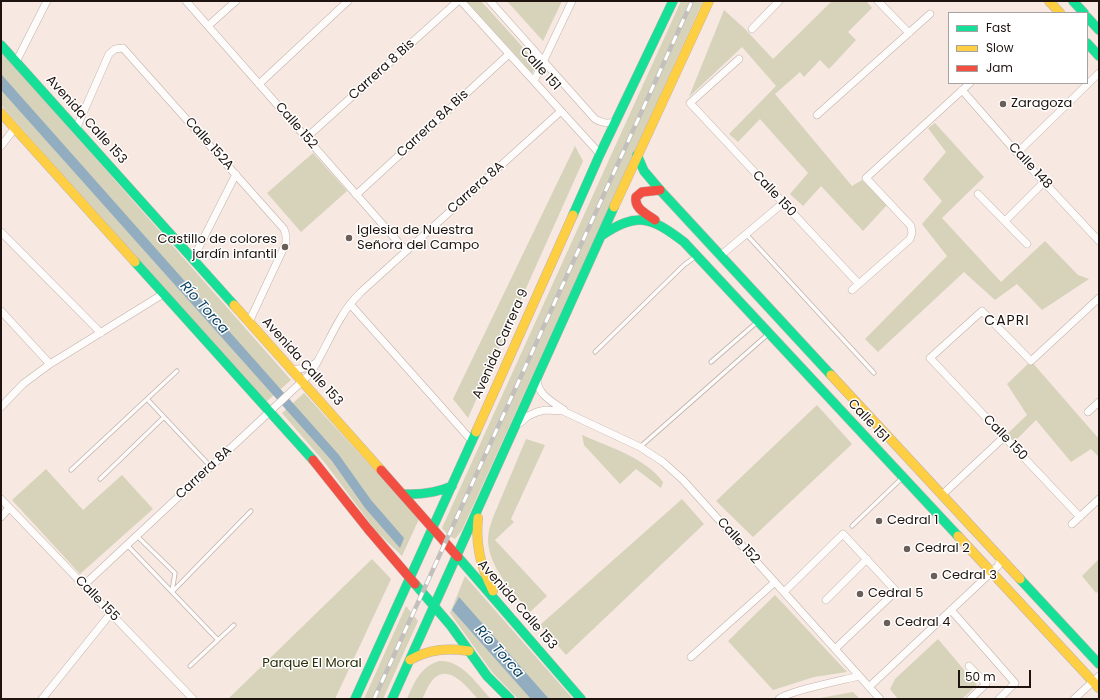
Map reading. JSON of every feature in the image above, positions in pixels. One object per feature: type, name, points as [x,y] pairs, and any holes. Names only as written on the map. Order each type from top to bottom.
[{"type":"main road","name":"Avenida Carrera 9","points":[[355,699],[423,551],[600,154],[673,1]]},
{"type":"main road","points":[[392,699],[637,156],[709,1]]},
{"type":"main road","points":[[1049,1],[1059,12]]},
{"type":"main road","points":[[1072,1],[1083,12]]},
{"type":"main road","points":[[1088,18],[1099,30]]},
{"type":"main road","points":[[1088,44],[1099,56]]},
{"type":"main road","name":"Avenida Calle 153","points":[[1,45],[403,494],[581,699]]},
{"type":"main road","points":[[1,113],[163,294],[273,409],[357,516],[412,574],[436,602],[451,626],[487,676],[510,699]]},
{"type":"main road","name":"Calle 151","points":[[637,156],[643,170],[720,256],[1099,664]]},
{"type":"main road","points":[[660,190],[644,191],[639,194],[636,205],[664,227]]},
{"type":"main road","name":"Calle 151","points":[[600,238],[611,228],[624,221],[649,220],[664,227],[684,242],[758,320],[991,573],[1026,610],[1096,678],[1099,688]]},
{"type":"main road","points":[[403,494],[434,494],[452,486]]},
{"type":"main road","points":[[480,506],[476,535],[479,557],[485,574],[508,616]]},
{"type":"main road","points":[[1026,610],[1034,607],[1040,602]]},
{"type":"main road","points":[[410,660],[420,653],[436,649],[444,648],[469,651]]},
{"type":"street","points":[[16,62],[47,1]]},
{"type":"street","name":"Calle 152","points":[[186,1],[406,251]]},
{"type":"street","points":[[208,26],[236,1]]},
{"type":"street","points":[[258,84],[348,1]]},
{"type":"street","name":"Calle 151","points":[[460,1],[600,154]]},
{"type":"street","name":"Carrera 8 Bis","points":[[306,138],[460,1]]},
{"type":"street","name":"Calle 151","points":[[490,1],[595,118],[601,123],[608,124],[615,122]]},
{"type":"street","points":[[534,81],[572,1]]},
{"type":"street","points":[[752,29],[779,1]]},
{"type":"street","points":[[878,1],[909,33]]},
{"type":"street","points":[[817,115],[930,14]]},
{"type":"street","name":"Calle 152A","points":[[76,129],[109,54],[115,49],[123,48],[284,229],[286,243],[249,322]]},
{"type":"street","name":"Carrera 8A Bis","points":[[356,195],[509,54]]},
{"type":"street","name":"Calle 150","points":[[739,59],[690,103],[859,284]]},
{"type":"street","points":[[1088,84],[1099,73]]},
{"type":"street","points":[[852,290],[910,239],[912,232],[911,226],[866,178],[969,84]]},
{"type":"street","points":[[1017,153],[1088,84]]},
{"type":"street","name":"Calle 148","points":[[962,90],[1017,153],[1099,241]]},
{"type":"street","name":"Carrera 8A","points":[[84,585],[310,374],[321,358],[341,317],[361,292],[561,111]]},
{"type":"street","points":[[1,146],[14,128]]},
{"type":"street","points":[[193,259],[236,174]]},
{"type":"street","points":[[1005,221],[1044,182]]},
{"type":"street","points":[[978,194],[1027,244]]},
{"type":"street","points":[[720,256],[783,203]]},
{"type":"street","points":[[1,232],[101,333]]},
{"type":"street","points":[[1,407],[23,384],[50,364],[163,294]]},
{"type":"street","name":"Calle 150","points":[[1080,517],[930,360],[930,356],[982,311],[1031,362],[1099,298]]},
{"type":"street","points":[[350,304],[472,441]]},
{"type":"street","points":[[1,311],[50,364]]},
{"type":"street","points":[[291,369],[299,370],[308,368],[321,358]]},
{"type":"street","name":"Calle 152","points":[[538,378],[538,386],[541,393],[571,414],[640,447],[663,462],[683,480],[880,699]]},
{"type":"street","points":[[1088,412],[1099,402]]},
{"type":"street","name":"Calle 152","points":[[514,431],[524,420],[537,412],[554,410],[571,414]]},
{"type":"street","points":[[942,495],[1004,437]]},
{"type":"street","name":"Calle 155","points":[[1,499],[193,699]]},
{"type":"street","points":[[1072,524],[1099,499]]},
{"type":"street","points":[[1,517],[10,508]]},
{"type":"street","points":[[784,592],[843,534],[896,591],[835,649]]},
{"type":"street","points":[[826,600],[867,559]]},
{"type":"street","points":[[869,687],[991,573],[998,566],[1001,559]]},
{"type":"street","points":[[692,657],[775,582]]},
{"type":"street","points":[[950,610],[1015,683],[999,699]]},
{"type":"street","points":[[42,699],[111,613]]},
{"type":"street","points":[[969,666],[986,684],[970,699]]},
{"type":"street","points":[[780,699],[797,692],[859,676]]},
{"type":"street","points":[[1074,699],[1096,678]]},
{"type":"lane","points":[[746,234],[874,373]]},
{"type":"lane","points":[[595,352],[684,265],[697,255]]},
{"type":"lane","points":[[712,362],[758,320]]},
{"type":"lane","points":[[640,447],[769,332]]},
{"type":"lane","points":[[71,470],[177,371]]},
{"type":"lane","points":[[147,399],[211,467]]},
{"type":"lane","points":[[100,479],[164,417]]},
{"type":"lane","points":[[852,526],[903,477]]},
{"type":"lane","points":[[172,592],[251,511]]},
{"type":"lane","points":[[137,536],[175,573],[172,592]]},
{"type":"lane","points":[[127,546],[218,640]]},
{"type":"lane","points":[[190,666],[234,625]]},
{"type":"green space","points":[[466,1],[481,1],[538,64],[532,73]]},
{"type":"green space","points":[[507,1],[562,1],[543,41]]},
{"type":"green space","points":[[681,1],[703,1],[462,530],[455,539],[448,535],[442,528]]},
{"type":"green space","points":[[832,1],[866,1],[872,8],[848,32],[856,40],[829,69],[820,60],[804,77],[800,72],[775,94],[852,186],[862,180],[887,205],[863,231],[821,186],[803,206],[790,194],[808,173],[760,119],[738,142],[729,134],[776,86],[742,47],[689,97],[724,10],[745,29],[773,59]]},
{"type":"green space","points":[[1,51],[291,380],[266,402],[1,105]]},
{"type":"green space","points":[[935,123],[984,177],[942,218],[1001,282],[1045,241],[1078,275],[1089,279],[1042,310],[1017,284],[995,300],[964,272],[878,352],[865,339],[947,256],[922,224],[942,201],[923,179],[946,152],[928,128]]},
{"type":"green space","points":[[575,146],[583,161],[468,418],[453,399]]},
{"type":"green space","points":[[313,153],[347,191],[301,232],[267,193]]},
{"type":"green space","points":[[1031,361],[1099,439],[1099,457],[1091,449],[1071,462],[1036,420],[1011,445],[1004,437],[1027,415],[1007,384]]},
{"type":"green space","points":[[304,393],[419,519],[402,556],[376,531],[325,463],[282,413]]},
{"type":"green space","points":[[817,405],[852,444],[753,537],[716,501]]},
{"type":"green space","points":[[582,435],[626,454],[647,466],[663,482],[661,488],[636,469],[620,484],[584,445]]},
{"type":"green space","points":[[526,439],[545,445],[511,519],[514,522],[495,540],[547,596],[530,612],[509,587],[497,569],[489,549],[488,539],[489,530],[494,515]]},
{"type":"green space","points":[[46,469],[83,510],[122,475],[153,509],[80,574],[12,500]]},
{"type":"green space","points":[[682,499],[704,524],[566,655],[540,625]]},
{"type":"green space","name":"Parque El Moral","points":[[372,559],[391,579],[335,699],[228,699]]},
{"type":"green space","points":[[1099,559],[1099,591],[1096,593],[1082,576]]},
{"type":"green space","points":[[465,576],[573,699],[518,699],[492,672],[450,613]]},
{"type":"green space","points":[[775,595],[847,672],[814,677],[773,690],[728,641]]},
{"type":"green space","points":[[406,606],[418,621],[383,699],[364,699]]},
{"type":"green space","points":[[938,639],[977,685],[962,699],[898,699],[890,689],[895,679]]},
{"type":"green space","points":[[439,661],[447,661],[461,668],[491,699],[478,699],[463,683],[450,675],[444,674],[437,676],[431,682],[422,699],[407,699],[422,671]]},
{"type":"green space","points":[[853,692],[860,699],[815,699]]},
{"type":"water","name":"Río Torca","points":[[1,74],[339,455],[371,500],[404,538],[400,548],[365,508],[332,461],[1,90]]},
{"type":"water","name":"Río Torca","points":[[459,597],[549,699],[531,699],[452,610]]},
{"type":"railway","points":[[374,699],[692,1]]},
{"type":"traffic: fast","points":[[573,215],[600,154],[673,1]]},
{"type":"traffic: fast","points":[[1073,1],[1083,12]]},
{"type":"traffic: fast","points":[[1088,18],[1099,30]]},
{"type":"traffic: fast","points":[[1088,44],[1099,56]]},
{"type":"traffic: fast","points":[[1,45],[234,305]]},
{"type":"traffic: fast","points":[[637,155],[644,171],[660,190],[831,375]]},
{"type":"traffic: fast","points":[[392,699],[614,207]]},
{"type":"traffic: fast","points":[[601,236],[625,223],[634,220],[644,220],[662,227],[684,242],[958,536]]},
{"type":"traffic: fast","points":[[135,262],[313,460]]},
{"type":"traffic: fast","points":[[355,699],[476,432]]},
{"type":"traffic: fast","points":[[403,494],[428,493],[452,486]]},
{"type":"traffic: fast","points":[[458,557],[581,699]]},
{"type":"traffic: fast","points":[[1020,579],[1099,664]]},
{"type":"traffic: fast","points":[[415,584],[451,626],[487,676],[510,699]]},
{"type":"traffic: slow","points":[[614,207],[709,1]]},
{"type":"traffic: slow","points":[[1049,1],[1059,12]]},
{"type":"traffic: slow","points":[[1,113],[135,262]]},
{"type":"traffic: slow","points":[[476,432],[573,215]]},
{"type":"traffic: slow","points":[[234,305],[381,470]]},
{"type":"traffic: slow","points":[[831,375],[1020,579]]},
{"type":"traffic: slow","points":[[478,518],[478,547],[485,573],[493,591]]},
{"type":"traffic: slow","points":[[958,536],[1099,688]]},
{"type":"traffic: slow","points":[[410,660],[417,656],[438,650],[469,651]]},
{"type":"traffic: jam","points":[[655,220],[639,208],[636,197],[642,192],[660,190]]},
{"type":"traffic: jam","points":[[313,460],[368,529],[415,584]]},
{"type":"traffic: jam","points":[[381,470],[458,557]]},
{"type":"place","name":"Zaragoza","points":[[1003,104]]},
{"type":"place","name":"Iglesia de Nuestra Señora del Campo","points":[[349,238]]},
{"type":"place","name":"Castillo de colores jardín infantil","points":[[285,247]]},
{"type":"place","name":"Cedral 1","points":[[879,521]]},
{"type":"place","name":"Cedral 2","points":[[907,549]]},
{"type":"place","name":"Cedral 3","points":[[934,576]]},
{"type":"place","name":"Cedral 5","points":[[860,594]]},
{"type":"place","name":"Cedral 4","points":[[887,623]]},
{"type":"district","name":"CAPRI","points":[[1007,321]]}]
